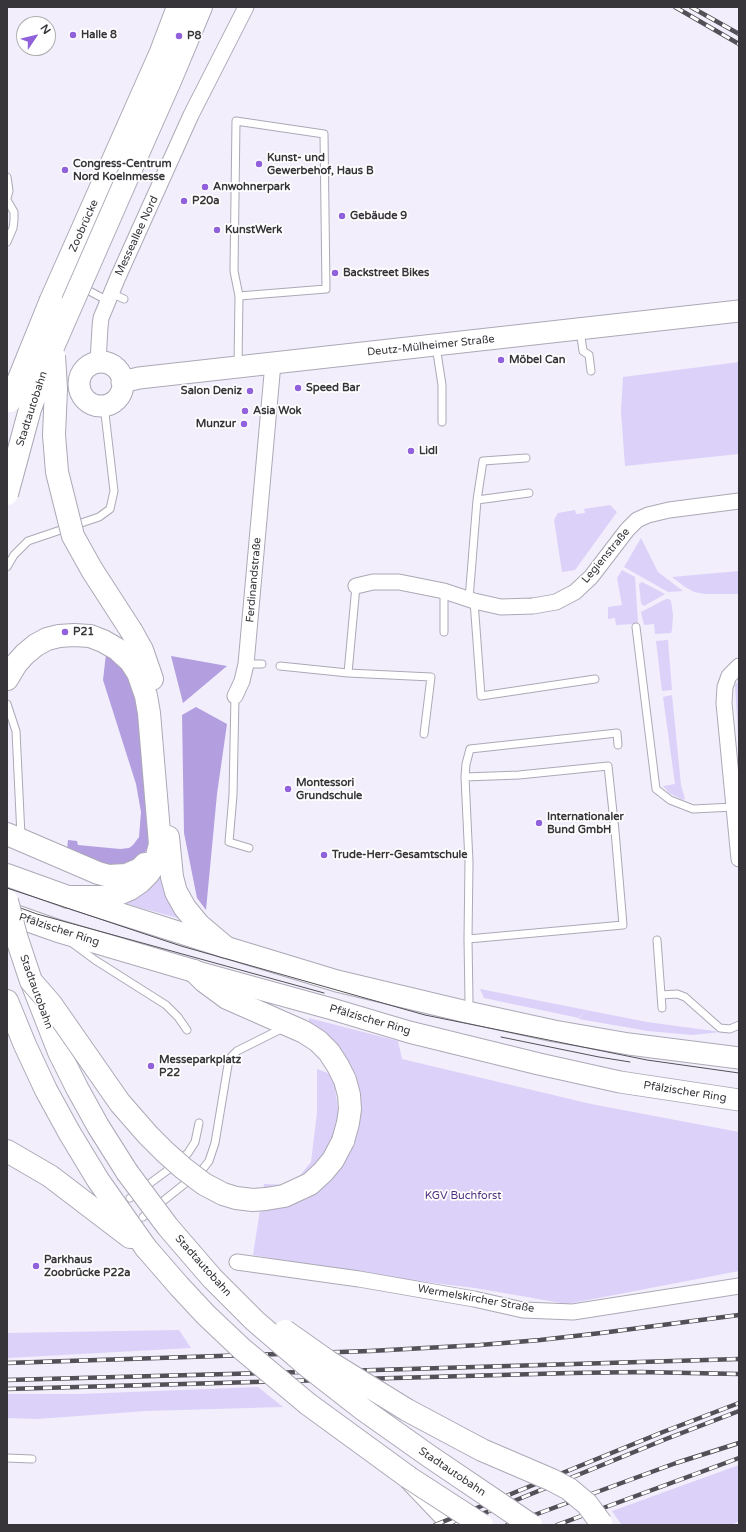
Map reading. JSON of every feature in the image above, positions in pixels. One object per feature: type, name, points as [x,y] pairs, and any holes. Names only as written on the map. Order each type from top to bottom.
[{"type":"main road","name":"Zoobrücke","points":[[8,404],[51,300],[161,52],[178,7]]},
{"type":"main road","name":"Zoobrücke","points":[[53,347],[201,7]]},
{"type":"main road","name":"Deutz-Mülheimer Straße","points":[[122,382],[139,378],[739,311]]},
{"type":"main road","points":[[53,347],[56,389],[54,435],[56,472],[63,503],[73,536],[92,570],[132,632],[148,666],[154,688],[170,861],[176,892],[185,908],[199,925],[225,947]]},
{"type":"main road","name":"Stadtautobahn","points":[[7,494],[30,409],[53,347]]},
{"type":"main road","points":[[98,362],[105,363],[117,369],[122,382],[122,390],[118,397],[112,403],[104,405],[98,405],[86,400],[79,388],[80,376],[83,371],[92,364],[98,362]]},
{"type":"main road","points":[[8,404],[79,388]]},
{"type":"main road","points":[[7,679],[16,664],[25,654],[36,645],[47,639],[59,636],[90,636],[117,649],[131,662],[138,674],[146,696],[149,713],[160,844],[155,864],[140,882],[114,896],[68,897]]},
{"type":"main road","points":[[14,837],[98,873],[109,876],[126,876],[140,869],[150,855],[157,808]]},
{"type":"main road","points":[[7,875],[68,897],[337,981],[554,1031],[629,1044],[739,1058]]},
{"type":"main road","name":"Stadtautobahn","points":[[7,901],[16,936],[31,980],[59,1052],[76,1088],[98,1126],[146,1199],[168,1227],[212,1278],[255,1321],[327,1382],[429,1456],[531,1525]]},
{"type":"main road","name":"Pfälzischer Ring","points":[[7,913],[58,931],[408,1032],[620,1082],[739,1100]]},
{"type":"main road","points":[[31,980],[51,1004],[102,1078],[134,1119],[148,1135],[183,1168],[204,1184],[222,1194],[247,1199],[266,1199],[284,1196],[310,1184],[333,1160],[343,1140],[348,1123],[350,1109],[342,1073],[329,1052],[304,1032],[227,998],[204,981],[194,971]]},
{"type":"main road","points":[[7,1001],[34,1065],[69,1132],[98,1180],[146,1248],[179,1286],[206,1315],[242,1349],[308,1404],[408,1477],[482,1525]]},
{"type":"main road","points":[[7,1151],[50,1176],[146,1248]]},
{"type":"main road","points":[[212,1278],[249,1299],[287,1332],[329,1362],[407,1410],[482,1450],[552,1480],[569,1489],[587,1504],[602,1524]]},
{"type":"main road","points":[[408,1477],[452,1525]]},
{"type":"street","name":"Messeallee Nord","points":[[98,362],[100,327],[114,298],[190,115],[246,7]]},
{"type":"street","name":"Ferdinandstraße","points":[[235,696],[242,681],[246,664],[274,363]]},
{"type":"street","name":"Legienstraße","points":[[356,586],[373,582],[399,582],[444,591],[501,607],[533,606],[556,602],[575,592],[591,577],[627,530],[637,520],[648,515],[669,510],[739,501]]},
{"type":"street","points":[[739,666],[730,676],[725,687],[724,703],[739,859]]},
{"type":"street","name":"Wermelskircher Straße","points":[[237,1262],[359,1279],[474,1299],[523,1310],[573,1312],[739,1286]]},
{"type":"lane","points":[[238,367],[239,296],[234,271],[236,121],[324,134],[326,289],[239,296]]},
{"type":"lane","points":[[7,177],[9,191],[7,199],[14,212],[13,228],[7,242]]},
{"type":"lane","points":[[72,282],[114,298]]},
{"type":"lane","points":[[580,329],[583,351],[589,355],[591,371]]},
{"type":"lane","points":[[436,346],[442,385],[442,422]]},
{"type":"lane","points":[[7,567],[14,555],[28,541],[99,517],[110,509],[114,491],[104,405]]},
{"type":"lane","points":[[526,458],[483,461],[477,500],[472,600],[481,696],[595,679]]},
{"type":"lane","points":[[477,500],[529,493]]},
{"type":"lane","points":[[348,673],[356,586]]},
{"type":"lane","points":[[444,591],[444,632]]},
{"type":"lane","points":[[636,627],[656,789],[670,800],[693,809],[734,807]]},
{"type":"lane","points":[[246,664],[262,664]]},
{"type":"lane","points":[[280,666],[348,673],[431,677],[424,734]]},
{"type":"lane","name":"Ferdinandstraße","points":[[235,696],[236,724],[233,795],[229,842],[249,848]]},
{"type":"lane","points":[[7,704],[16,731],[14,837]]},
{"type":"lane","points":[[467,1012],[469,1002],[469,862],[465,777],[466,764],[470,749],[617,733],[618,746]]},
{"type":"lane","points":[[465,777],[520,775],[608,766],[623,925],[468,939]]},
{"type":"lane","points":[[58,931],[95,960],[166,1005],[178,1016],[187,1030]]},
{"type":"lane","points":[[657,940],[662,1008]]},
{"type":"lane","points":[[661,996],[677,994],[685,997],[720,1028],[730,1029],[739,1025]]},
{"type":"lane","points":[[143,1217],[202,1170],[208,1161],[215,1143],[227,1063],[231,1056],[237,1051],[282,1028],[291,1025]]},
{"type":"lane","points":[[130,1198],[166,1172],[188,1153],[195,1142],[199,1123]]},
{"type":"lane","points":[[7,1458],[32,1459]]},
{"type":"green space","points":[[739,362],[739,454],[625,466],[621,411],[623,377]]},
{"type":"green space","points":[[610,505],[617,512],[575,570],[562,572],[554,520],[558,513],[575,510],[576,514],[585,513],[584,509]]},
{"type":"green space","points":[[641,538],[658,572],[683,591],[668,592],[624,567]]},
{"type":"green space","points":[[622,570],[635,577],[638,623],[635,624],[616,625],[615,618],[608,619],[608,607],[622,605],[617,578]]},
{"type":"green space","points":[[739,571],[739,594],[705,594],[694,592],[672,577]]},
{"type":"green space","points":[[642,582],[665,594],[644,606],[641,603],[639,584]]},
{"type":"green space","points":[[666,599],[671,601],[673,615],[672,630],[671,633],[655,634],[654,624],[644,625],[641,612]]},
{"type":"green space","points":[[668,640],[672,690],[662,691],[656,641]]},
{"type":"green space","points":[[739,680],[739,750],[735,685]]},
{"type":"green space","points":[[672,695],[681,785],[685,799],[683,800],[669,793],[663,786],[675,784],[663,697]]},
{"type":"green space","points":[[160,862],[181,919],[120,902]]},
{"type":"green space","points":[[480,989],[586,1010],[579,1018],[484,998]]},
{"type":"green space","points":[[586,1010],[647,1022],[721,1032],[692,1035],[648,1031],[579,1019]]},
{"type":"green space","name":"KGV Buchforst","points":[[309,1018],[398,1041],[402,1059],[591,1104],[739,1132],[739,1271],[567,1304],[475,1288],[377,1276],[253,1255],[264,1184],[292,1185],[311,1162],[317,1113],[317,1069],[333,1075],[339,1117],[354,1082],[343,1053],[334,1043],[309,1023]]},
{"type":"green space","points":[[179,1330],[191,1348],[7,1358],[7,1333]]},
{"type":"green space","points":[[258,1387],[283,1407],[146,1411],[37,1419],[7,1418],[7,1394],[79,1394]]},
{"type":"green space","points":[[739,1465],[739,1521],[732,1525],[626,1525],[621,1524],[612,1511]]},
{"type":"shaded area","points":[[106,654],[124,667],[134,684],[138,711],[149,836],[148,846],[142,859],[121,871],[67,850],[68,840],[77,841],[78,845],[120,849],[129,848],[139,837],[141,812],[136,784],[103,680]]},
{"type":"shaded area","points":[[171,656],[227,666],[183,703]]},
{"type":"shaded area","points":[[196,707],[227,724],[217,794],[206,910],[197,898],[184,833],[182,715]]},
{"type":"tram line","points":[[7,888],[181,946],[425,1015],[647,1060],[739,1073]]},
{"type":"tram line","points":[[7,903],[37,914],[324,993]]},
{"type":"tram line","points":[[501,1037],[630,1062]]},
{"type":"railway","points":[[675,7],[739,44]]},
{"type":"railway","points":[[691,7],[739,34]]},
{"type":"railway","points":[[7,1363],[370,1351],[480,1345],[601,1333],[739,1315]]},
{"type":"railway","points":[[7,1380],[739,1359]]},
{"type":"railway","points":[[7,1389],[571,1373],[641,1372],[739,1374]]},
{"type":"railway","points":[[435,1525],[663,1432],[739,1403]]},
{"type":"railway","points":[[455,1525],[666,1439],[739,1411]]},
{"type":"railway","points":[[507,1525],[676,1463],[739,1443]]},
{"type":"railway","points":[[557,1525],[739,1458]]},
{"type":"place","name":"Halle 8","points":[[73,35]]},
{"type":"place","name":"P8","points":[[179,36]]},
{"type":"place","name":"Kunst- und Gewerbehof, Haus B","points":[[259,164]]},
{"type":"place","name":"Congress-Centrum Nord Koelnmesse","points":[[65,170]]},
{"type":"place","name":"Anwohnerpark","points":[[205,187]]},
{"type":"place","name":"P20a","points":[[184,201]]},
{"type":"place","name":"Gebäude 9","points":[[342,216]]},
{"type":"place","name":"KunstWerk","points":[[217,230]]},
{"type":"place","name":"Backstreet Bikes","points":[[335,273]]},
{"type":"place","name":"Möbel Can","points":[[501,360]]},
{"type":"place","name":"Speed Bar","points":[[298,388]]},
{"type":"place","name":"Salon Deniz","points":[[250,391]]},
{"type":"place","name":"Asia Wok","points":[[245,411]]},
{"type":"place","name":"Munzur","points":[[244,424]]},
{"type":"place","name":"Lidl","points":[[411,451]]},
{"type":"place","name":"P21","points":[[65,632]]},
{"type":"place","name":"Montessori Grundschule","points":[[288,789]]},
{"type":"place","name":"Internationaler Bund GmbH","points":[[539,823]]},
{"type":"place","name":"Trude-Herr-Gesamtschule","points":[[324,855]]},
{"type":"place","name":"Messeparkplatz P22","points":[[151,1066]]},
{"type":"place","name":"Parkhaus Zoobrücke P22a","points":[[36,1266]]}]
